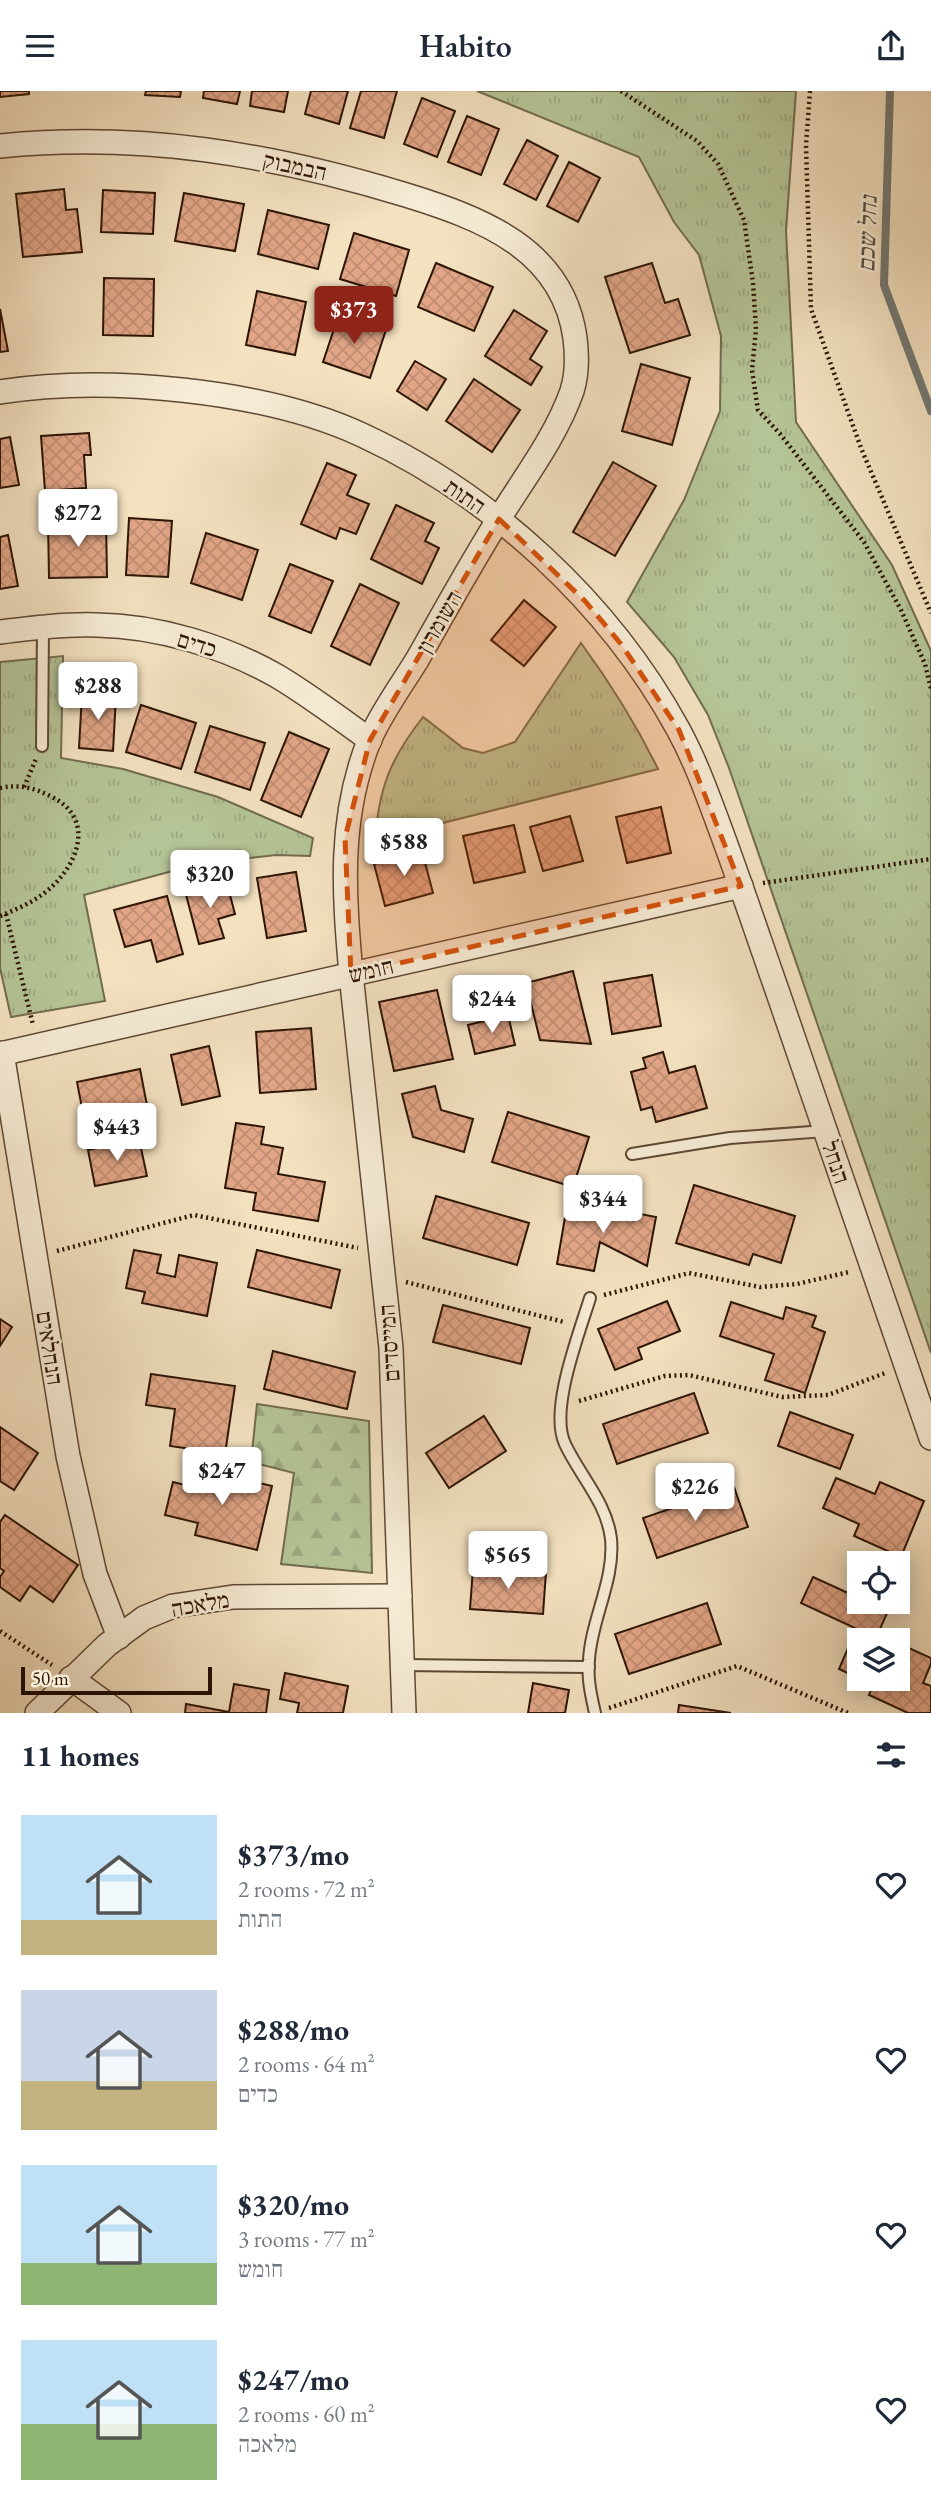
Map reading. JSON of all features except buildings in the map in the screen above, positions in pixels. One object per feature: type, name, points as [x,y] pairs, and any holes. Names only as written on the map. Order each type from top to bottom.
[{"type":"street","name":"הבמבוק","points":[[0,146],[140,142],[282,161],[346,177],[421,200],[492,229],[513,240],[533,256],[559,287]]},
{"type":"street","name":"השומרון","points":[[351,974],[346,912],[345,838],[354,793],[370,740],[499,519],[557,428],[573,387],[577,350],[574,331],[559,287]]},
{"type":"street","name":"התות","points":[[0,391],[75,386],[138,386],[244,400],[302,413],[359,433],[411,460],[499,519],[585,601],[652,686],[679,730],[700,775],[741,886]]},
{"type":"street","name":"כדים","points":[[0,632],[98,625],[145,630],[204,645],[276,676],[370,740]]},
{"type":"street","name":"חומש","points":[[1,1054],[741,886]]},
{"type":"street","name":"הנחל","points":[[741,886],[931,1438]]},
{"type":"street","name":"המייסדים","points":[[351,974],[391,1348],[404,1713]]},
{"type":"street","name":"הנחלאים","points":[[1,1054],[68,1456],[95,1574],[119,1637]]},
{"type":"street","name":"מלאכה","points":[[37,1713],[71,1678],[119,1637],[144,1619],[173,1606],[233,1597],[400,1596]]},
{"type":"street","points":[[71,1678],[119,1713]]},
{"type":"lane","points":[[42,746],[43,627]]},
{"type":"lane","points":[[632,1154],[730,1138],[825,1131]]},
{"type":"lane","points":[[590,1298],[562,1395],[560,1421],[564,1441],[603,1510],[611,1539],[610,1562],[589,1658],[588,1681],[595,1713]]},
{"type":"lane","points":[[402,1665],[589,1667]]},
{"type":"path","points":[[621,91],[697,141],[718,164],[744,220],[754,283],[756,329],[752,370],[758,410],[864,542],[901,610],[925,664],[931,689]]},
{"type":"path","points":[[810,91],[806,145],[811,309],[860,448],[931,613]]},
{"type":"path","points":[[24,787],[42,746]]},
{"type":"path","points":[[0,788],[32,787],[57,799],[78,821],[80,832],[66,869],[49,890],[27,905],[3,915],[38,1045]]},
{"type":"path","points":[[741,886],[931,859]]},
{"type":"path","points":[[35,1256],[194,1215],[381,1252]]},
{"type":"path","points":[[590,1298],[689,1273],[760,1287],[797,1285],[872,1266]]},
{"type":"path","points":[[383,1277],[581,1327]]},
{"type":"path","points":[[562,1406],[665,1376],[689,1375],[782,1397],[828,1395],[906,1365]]},
{"type":"path","points":[[0,1631],[71,1678]]},
{"type":"path","points":[[608,1709],[737,1665],[848,1713]]},
{"type":"highlighted area","points":[[499,519],[585,601],[621,644],[679,730],[741,886],[351,974],[345,838],[370,740]]},
{"type":"green space","points":[[477,91],[796,91],[786,231],[796,422],[892,565],[931,651],[931,1353],[729,768],[708,715],[674,657],[627,602],[684,500],[720,411],[721,336],[699,255],[674,222],[639,157]]},
{"type":"green space","points":[[581,643],[641,736],[658,769],[375,840],[383,789],[388,775],[402,747],[423,717],[463,748],[483,753],[515,742]]},
{"type":"green space","points":[[63,656],[61,758],[123,769],[218,797],[313,838],[310,856],[276,855],[198,864],[84,895],[105,1001],[11,1017],[0,968],[0,662]]},
{"type":"green space","points":[[257,1404],[369,1421],[372,1573],[281,1564],[294,1473],[251,1462]]},
{"type":"waterway","name":"נחל שכם","points":[[890,91],[884,285],[931,411]]}]
